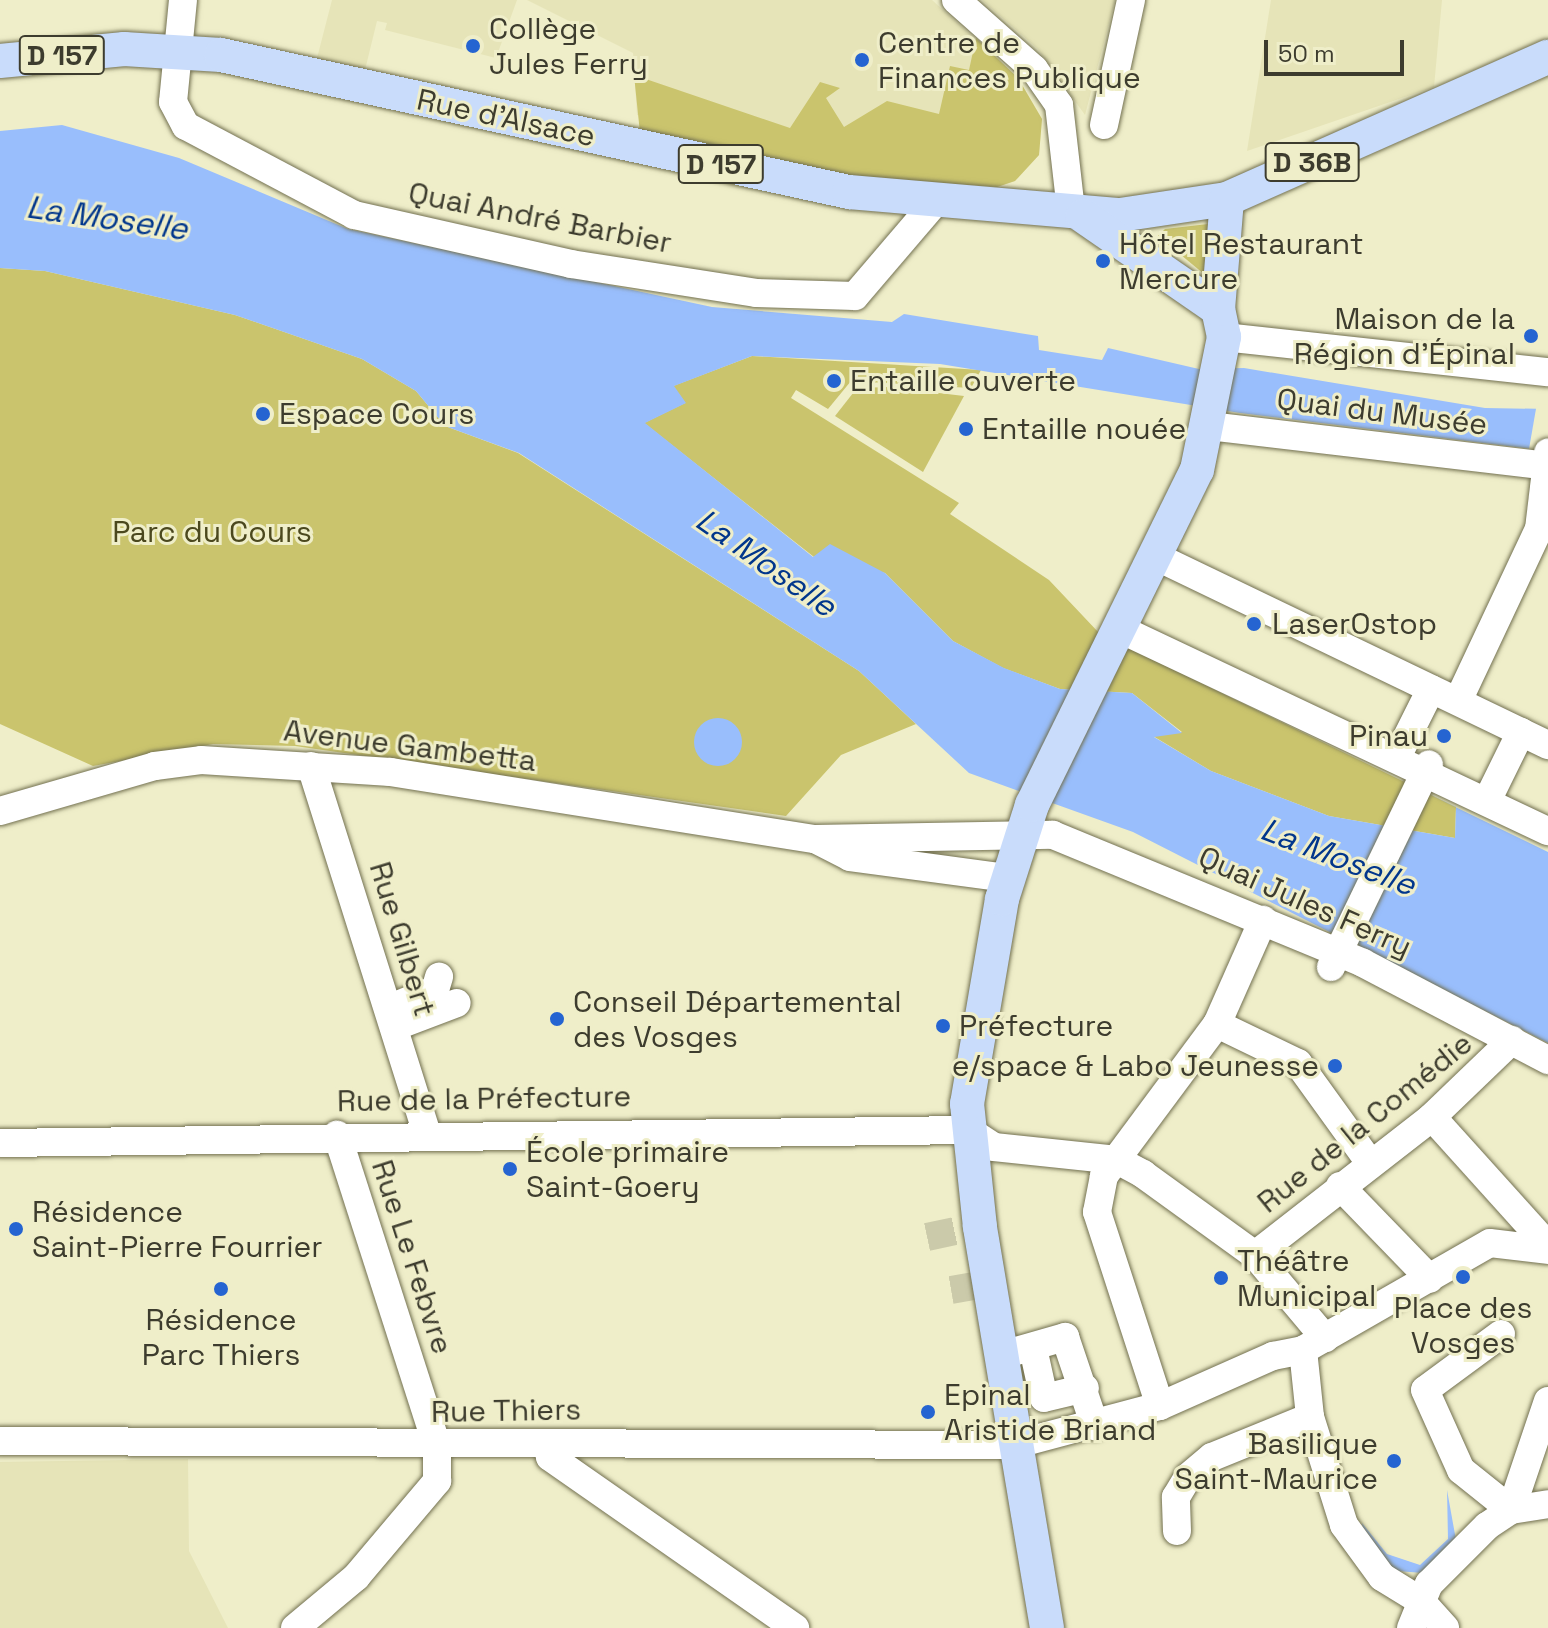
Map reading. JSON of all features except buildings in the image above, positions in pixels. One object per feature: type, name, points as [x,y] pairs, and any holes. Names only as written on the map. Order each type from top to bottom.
[{"type":"main road","name":"Rue d'Alsace","points":[[0,61],[176,51],[849,192],[936,201],[1011,203],[1071,211]]},
{"type":"main road","name":"D 36B","points":[[1071,211],[1169,213],[1227,199],[1548,57]]},
{"type":"main road","points":[[1047,1628],[999,1356],[981,1285],[972,1228],[968,1130],[1005,888],[1023,832],[1035,797],[1157,557],[1209,426],[1221,323],[1227,199]]},
{"type":"main road","name":"D 157","points":[[1071,211],[1116,233],[1221,323]]},
{"type":"street","points":[[176,51],[183,0]]},
{"type":"street","points":[[956,0],[1034,69],[1059,105],[1071,211]]},
{"type":"street","points":[[1104,125],[1131,0]]},
{"type":"street","name":"Quai André Barbier","points":[[176,51],[173,102],[186,126],[206,141],[354,215],[571,264],[756,293],[855,296],[936,201]]},
{"type":"street","points":[[1221,323],[1548,372]]},
{"type":"street","name":"Quai du Musée","points":[[1209,426],[1547,462]]},
{"type":"street","points":[[1462,703],[1541,543],[1547,462]]},
{"type":"street","points":[[1157,557],[1548,745]]},
{"type":"street","points":[[1120,629],[1397,757],[1423,776],[1487,801],[1548,831]]},
{"type":"street","points":[[1397,757],[1431,689]]},
{"type":"street","points":[[1487,801],[1521,732]]},
{"type":"street","name":"Avenue Gambetta","points":[[0,811],[155,766],[311,766],[815,839],[1023,832]]},
{"type":"street","name":"Rue Gilbert","points":[[311,766],[427,1134]]},
{"type":"street","points":[[1337,954],[1423,776]]},
{"type":"street","name":"Quai Jules Ferry","points":[[1023,832],[1087,846],[1363,963],[1548,1060]]},
{"type":"street","name":"Avenue Gambetta","points":[[815,839],[850,857],[1005,888]]},
{"type":"street","points":[[1160,1406],[1097,1212],[1106,1158],[1217,1024],[1263,920]]},
{"type":"street","points":[[391,1017],[435,990],[439,977]]},
{"type":"street","points":[[391,1017],[457,1003]]},
{"type":"street","points":[[1217,1024],[1298,1063],[1370,1163]]},
{"type":"street","name":"Rue de la Comédie","points":[[1255,1255],[1432,1117],[1512,1040]]},
{"type":"street","points":[[1432,1117],[1524,1214],[1548,1248]]},
{"type":"street","points":[[968,1130],[994,1147],[1106,1158],[1218,1221],[1255,1255],[1314,1344],[1310,1417],[1344,1525],[1382,1577],[1421,1601],[1445,1628]]},
{"type":"street","name":"Rue de la Préfecture","points":[[0,1143],[337,1135],[968,1130]]},
{"type":"street","name":"Rue Le Febvre","points":[[337,1135],[437,1446]]},
{"type":"street","points":[[1340,1186],[1439,1273],[1500,1241],[1548,1248]]},
{"type":"street","name":"Rue Thiers","points":[[0,1441],[437,1446],[547,1443],[1013,1445],[1095,1426],[1160,1406],[1273,1356],[1314,1344],[1383,1310],[1439,1273]]},
{"type":"street","points":[[1501,1334],[1425,1390],[1461,1470],[1511,1510]]},
{"type":"street","points":[[999,1356],[1065,1337],[1085,1388],[1095,1426]]},
{"type":"street","points":[[1033,1348],[1044,1398],[1085,1388]]},
{"type":"street","points":[[1511,1510],[1548,1401]]},
{"type":"street","points":[[1177,1531],[1176,1497],[1200,1467],[1310,1417]]},
{"type":"street","points":[[547,1443],[550,1457],[579,1479],[795,1628]]},
{"type":"street","points":[[295,1628],[356,1577],[437,1481],[437,1446]]},
{"type":"street","points":[[1411,1628],[1421,1601],[1487,1526],[1511,1510],[1548,1504]]},
{"type":"shaded area","name":"Collège Jules Ferry","points":[[332,0],[517,0],[496,58],[385,30],[387,23],[377,21],[365,70],[316,62]]},
{"type":"shaded area","points":[[527,0],[932,0],[1018,78],[1042,119],[1039,155],[1015,181],[997,187],[637,115],[633,53]]},
{"type":"shaded area","points":[[982,0],[1115,0],[1085,115],[1038,49]]},
{"type":"shaded area","points":[[1271,0],[1442,0],[1434,87],[1247,151]]},
{"type":"shaded area","points":[[188,1459],[189,1551],[228,1628],[0,1628],[0,1462]]},
{"type":"green space","points":[[976,38],[1018,78],[1042,119],[1039,155],[1015,181],[997,187],[844,177],[640,133],[634,75],[790,128],[820,82],[840,88],[826,98],[844,127],[887,101],[939,114],[950,66],[969,70]]},
{"type":"green space","points":[[1208,224],[1204,274],[1158,236],[1165,229]]},
{"type":"green space","name":"Parc du Cours","points":[[0,268],[45,271],[235,315],[362,359],[416,391],[445,426],[518,453],[859,671],[916,724],[841,755],[786,816],[295,746],[213,744],[93,766],[0,724]]},
{"type":"green space","points":[[752,356],[981,370],[971,388],[851,381],[828,409],[796,390],[791,398],[959,503],[950,514],[1049,580],[1100,634],[1456,807],[1455,838],[1329,816],[1211,771],[1153,736],[1182,732],[1132,693],[1060,689],[1003,668],[953,641],[885,573],[814,557],[644,423],[685,403],[673,386]]},
{"type":"green space","points":[[889,387],[964,396],[923,472],[835,416],[857,388]]},
{"type":"water","name":"La Moselle","points":[[62,125],[179,158],[348,229],[712,307],[892,322],[904,314],[1038,336],[1039,350],[1102,360],[1108,348],[1199,369],[1244,368],[1485,408],[1548,409],[1548,451],[1240,413],[940,364],[752,356],[674,386],[686,403],[645,423],[813,557],[830,544],[885,573],[953,641],[1004,668],[1060,689],[1132,693],[1182,733],[1154,737],[1211,771],[1329,816],[1455,838],[1456,807],[1548,852],[1548,1043],[1133,832],[969,773],[859,671],[519,453],[445,426],[416,391],[362,359],[235,315],[45,271],[0,268],[0,131]]},
{"type":"water","points":[[718,718],[735,725],[742,742],[735,759],[718,766],[701,759],[694,742],[701,725]]},
{"type":"water","points":[[1447,1490],[1456,1540],[1423,1573],[1397,1571],[1389,1566],[1363,1530],[1362,1523],[1387,1554],[1420,1565],[1448,1539]]},
{"type":"pier","points":[[1537,403],[1548,405],[1548,451],[1529,449]]},
{"type":"tunnel","points":[[927,1237],[965,1229]]},
{"type":"tunnel","points":[[951,1290],[974,1286]]},
{"type":"place","name":"Collège Jules Ferry","points":[[473,46]]},
{"type":"place","name":"Centre de Finances Publique","points":[[862,60]]},
{"type":"place","name":"Hôtel Restaurant Mercure","points":[[1103,261]]},
{"type":"place","name":"Maison de la Région d'Épinal","points":[[1531,336]]},
{"type":"place","name":"Entaille ouverte","points":[[834,381]]},
{"type":"place","name":"Espace Cours","points":[[263,414]]},
{"type":"place","name":"Entaille nouée","points":[[966,429]]},
{"type":"place","name":"LaserOstop","points":[[1254,624]]},
{"type":"place","name":"Pinau","points":[[1444,736]]},
{"type":"place","name":"Conseil Départemental des Vosges","points":[[557,1019]]},
{"type":"place","name":"Préfecture","points":[[943,1026]]},
{"type":"place","name":"e/space & Labo Jeunesse","points":[[1335,1066]]},
{"type":"place","name":"École primaire Saint-Goery","points":[[510,1169]]},
{"type":"place","name":"Résidence Saint-Pierre Fourrier","points":[[16,1229]]},
{"type":"place","name":"Place des Vosges","points":[[1463,1277]]},
{"type":"place","name":"Théâtre Municipal","points":[[1221,1278]]},
{"type":"place","name":"Résidence Parc Thiers","points":[[221,1289]]},
{"type":"place","name":"Epinal Aristide Briand","points":[[928,1412]]},
{"type":"place","name":"Basilique Saint-Maurice","points":[[1394,1461]]}]
